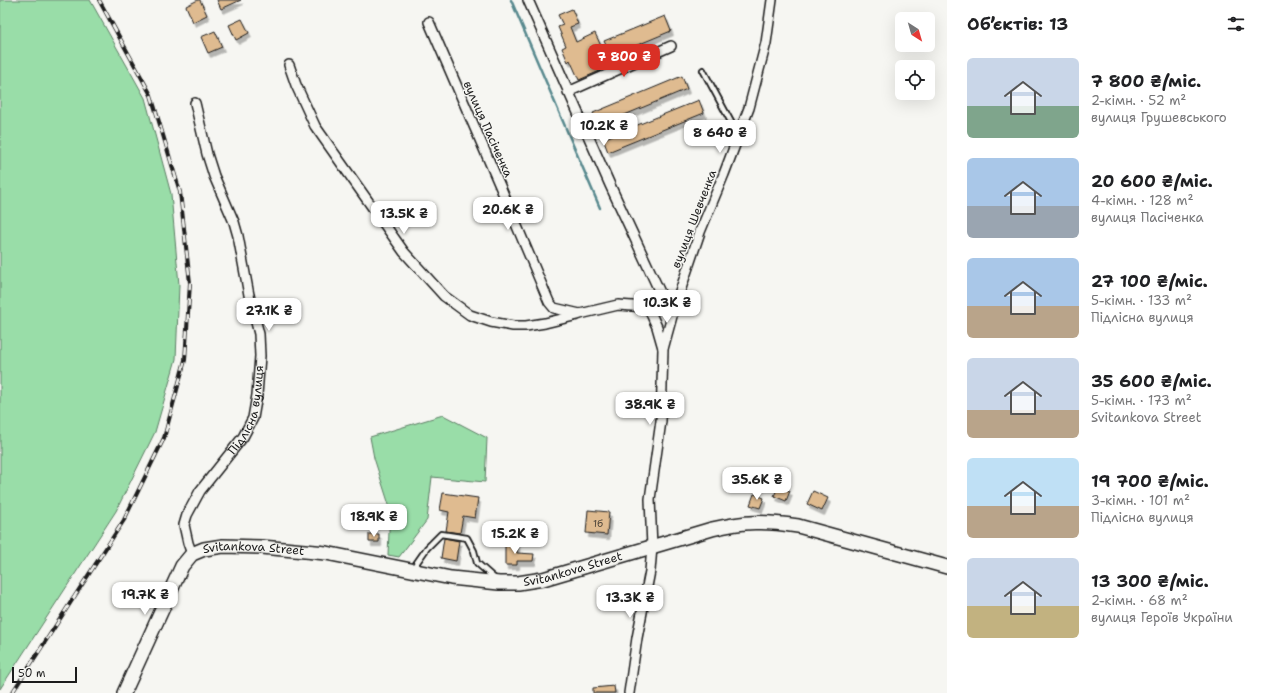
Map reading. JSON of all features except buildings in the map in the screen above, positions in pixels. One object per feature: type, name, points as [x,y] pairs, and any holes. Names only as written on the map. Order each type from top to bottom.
[{"type":"main road","name":"Svitankova Street","points":[[192,554],[204,548],[215,546],[262,547],[326,553],[451,578],[499,583],[543,579],[733,524],[773,522],[798,526],[947,567]]},
{"type":"main road","points":[[124,693],[177,576],[182,566],[192,554]]},
{"type":"street","points":[[528,0],[568,92],[664,302],[674,309]]},
{"type":"street","name":"вулиця Шевченка","points":[[663,349],[674,309],[700,232],[749,108],[766,43],[772,0]]},
{"type":"street","name":"вулиця Пасіченка","points":[[429,22],[549,302],[554,308],[580,314]]},
{"type":"street","points":[[568,92],[671,46]]},
{"type":"street","name":"вулиця Пасіченка","points":[[289,65],[296,85],[315,126],[404,252],[444,296],[470,315],[491,322],[513,326],[526,326],[618,306],[674,309]]},
{"type":"street","name":"Підлісна вулиця","points":[[192,554],[184,525],[187,515],[200,491],[243,437],[252,418],[257,395],[260,356],[259,334],[249,295],[238,236],[234,222],[214,176],[207,154],[196,102]]},
{"type":"street","points":[[629,693],[637,638],[650,571],[652,547],[650,499],[661,421],[663,349],[657,327],[648,307]]},
{"type":"lane","points":[[703,70],[738,135]]},
{"type":"lane","points":[[411,570],[427,548],[441,534],[467,538],[474,551],[477,563],[499,583]]},
{"type":"green space","points":[[0,0],[90,0],[145,98],[171,194],[179,285],[176,359],[155,432],[116,511],[0,689]]},
{"type":"green space","points":[[443,415],[487,438],[485,482],[432,477],[427,520],[399,557],[388,555],[390,508],[374,458],[370,437]]},
{"type":"waterway","points":[[511,0],[600,208]]},
{"type":"railway","points":[[12,693],[124,520],[164,438],[185,360],[190,283],[180,192],[151,95],[99,0]]}]
